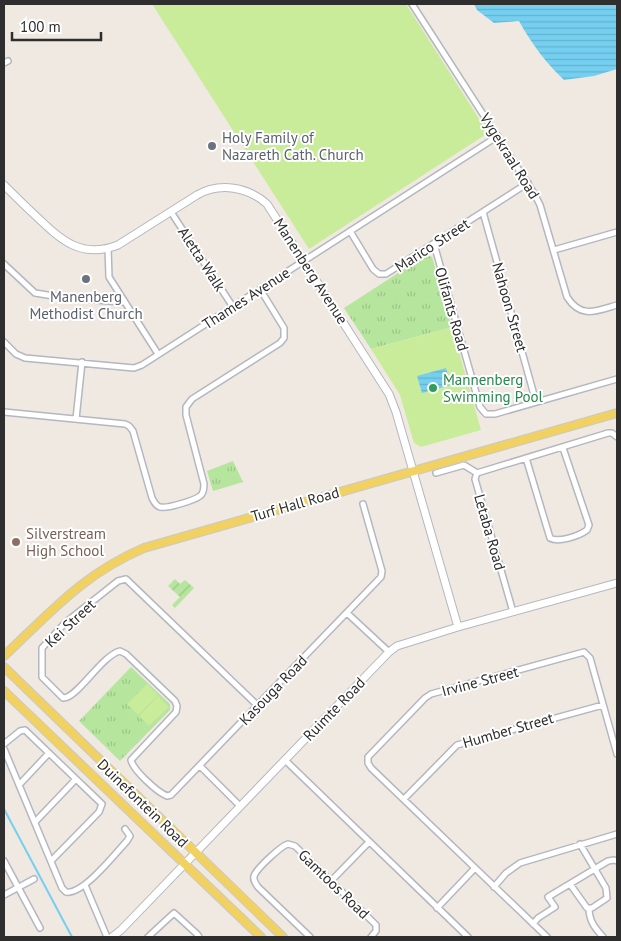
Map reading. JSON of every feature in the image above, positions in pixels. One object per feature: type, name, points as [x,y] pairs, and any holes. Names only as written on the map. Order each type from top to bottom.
[{"type":"main road","name":"Turf Hall Road","points":[[4,656],[71,592],[102,570],[130,554],[158,543],[617,413]]},
{"type":"main road","name":"Duinefontein Road","points":[[4,668],[283,937]]},
{"type":"main road","name":"Duinefontein Road","points":[[5,695],[261,937]]},
{"type":"street","name":"Vygekraal Road","points":[[412,4],[538,201],[567,297],[577,309],[584,312],[594,312],[617,305]]},
{"type":"street","name":"Thames Avenue","points":[[4,342],[16,354],[25,358],[134,368],[142,365],[498,136]]},
{"type":"street","name":"Marico Street","points":[[350,231],[373,269],[382,274],[392,271],[528,183]]},
{"type":"street","name":"Manenberg Avenue","points":[[4,185],[64,242],[85,249],[108,248],[124,242],[211,188],[229,188],[249,192],[260,198],[270,208],[386,388],[396,412],[458,627]]},
{"type":"street","name":"Aletta Walk","points":[[171,212],[232,307]]},
{"type":"street","name":"Nahoon Street","points":[[483,212],[536,402]]},
{"type":"street","points":[[554,250],[617,232]]},
{"type":"street","name":"Olifants Road","points":[[434,244],[483,411],[486,414],[495,414],[617,379]]},
{"type":"street","points":[[108,248],[109,277],[158,354]]},
{"type":"street","points":[[4,264],[30,290],[40,295],[124,302]]},
{"type":"street","points":[[4,412],[119,423],[129,426],[134,434],[152,498],[157,505],[167,507],[200,496],[204,490],[204,484],[186,415],[186,407],[192,400],[280,343],[284,338],[284,328],[260,289]]},
{"type":"street","points":[[76,419],[82,362]]},
{"type":"street","name":"Letaba Road","points":[[513,612],[475,479],[477,473],[608,434],[614,434],[617,437]]},
{"type":"street","points":[[526,458],[550,538],[556,540],[582,534],[589,525],[563,448]]},
{"type":"street","points":[[436,473],[464,465],[477,473]]},
{"type":"street","name":"Kasouga Road","points":[[167,796],[175,792],[379,580],[382,574],[364,504]]},
{"type":"street","name":"Kei Street","points":[[167,796],[160,793],[135,768],[131,760],[176,712],[177,704],[124,652],[120,651],[113,654],[100,665],[69,697],[61,697],[42,677],[41,652],[44,644],[65,623],[118,581],[126,579],[258,706]]},
{"type":"street","name":"Ruimte Road","points":[[112,937],[196,853],[389,652],[402,644],[458,627],[617,583]]},
{"type":"street","points":[[347,613],[389,652]]},
{"type":"street","name":"Irvine Street","points":[[547,937],[371,768],[368,763],[368,757],[431,694],[584,652],[590,658],[617,754]]},
{"type":"street","name":"Humber Street","points":[[404,799],[457,745],[603,704]]},
{"type":"street","points":[[4,744],[20,731],[25,730],[101,802],[102,807],[51,861]]},
{"type":"street","points":[[4,749],[62,888],[66,892],[76,892],[85,886],[130,838],[130,834],[126,829]]},
{"type":"street","points":[[19,785],[49,753]]},
{"type":"street","points":[[285,760],[468,937]]},
{"type":"street","points":[[200,766],[240,806]]},
{"type":"street","points":[[35,822],[76,779]]},
{"type":"street","points":[[494,887],[506,873],[520,863],[617,834]]},
{"type":"street","points":[[331,881],[369,842]]},
{"type":"street","name":"Gamtoos Road","points":[[310,937],[254,881],[254,875],[281,847],[288,844],[295,846],[376,925],[376,931],[370,937]]},
{"type":"street","points":[[580,844],[606,888],[607,894],[604,900],[589,908]]},
{"type":"street","points":[[533,924],[538,918],[555,908],[548,897],[610,860],[617,861]]},
{"type":"street","points":[[4,861],[40,928]]},
{"type":"street","points":[[437,908],[475,868]]},
{"type":"street","points":[[4,895],[34,879]]},
{"type":"street","points":[[570,884],[582,903],[589,908],[592,923],[603,937]]},
{"type":"street","points":[[85,886],[107,937]]},
{"type":"street","points":[[148,937],[174,913],[199,937]]},
{"type":"green space","points":[[152,4],[406,4],[488,133],[309,249]]},
{"type":"green space","points":[[426,255],[432,257],[452,327],[371,349],[344,308]]},
{"type":"green space","name":"Mannenberg Swimming Pool","points":[[452,327],[481,430],[421,447],[414,443],[400,395],[371,349]]},
{"type":"green space","points":[[233,461],[243,482],[213,491],[207,471]]},
{"type":"green space","points":[[175,579],[180,584],[185,580],[194,588],[175,608],[172,605],[180,597],[168,586]]},
{"type":"green space","points":[[131,667],[170,704],[170,710],[120,761],[79,721]]},
{"type":"green space","points":[[147,684],[158,695],[138,715],[127,704]]},
{"type":"green space","points":[[158,696],[169,707],[149,726],[139,716]]},
{"type":"water","points":[[474,4],[617,4],[617,69],[594,76],[564,80],[539,52],[519,21],[494,23],[477,10]]},
{"type":"water","points":[[446,368],[451,385],[422,393],[417,376]]},
{"type":"waterway","points":[[4,809],[72,937]]},
{"type":"place","name":"Holy Family of Nazareth Cath. Church","points":[[212,146]]},
{"type":"place","name":"Manenberg Methodist Church","points":[[86,279]]},
{"type":"place","name":"Mannenberg Swimming Pool","points":[[433,388]]},
{"type":"place","name":"Silverstream High School","points":[[16,542]]}]
